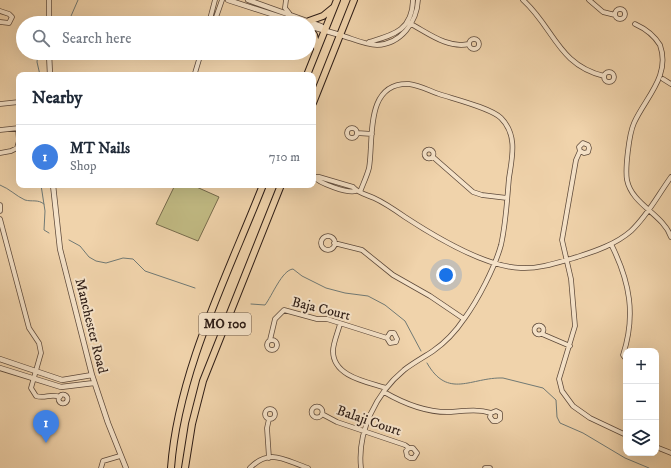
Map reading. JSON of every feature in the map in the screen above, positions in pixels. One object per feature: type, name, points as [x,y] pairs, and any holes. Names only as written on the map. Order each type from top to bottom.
[{"type":"highway","points":[[316,95],[354,0]]},
{"type":"highway","points":[[316,20],[323,16],[336,3]]},
{"type":"highway","points":[[316,54],[336,3]]},
{"type":"highway","points":[[316,40],[318,49]]},
{"type":"highway","points":[[308,72],[313,60]]},
{"type":"highway","name":"MO 100","points":[[171,468],[178,418],[189,375],[206,327],[262,188]]},
{"type":"highway","name":"MO 100","points":[[185,468],[192,424],[203,382],[280,188]]},
{"type":"street","points":[[49,0],[49,16]]},
{"type":"street","points":[[211,16],[215,0]]},
{"type":"street","points":[[216,16],[222,0]]},
{"type":"street","points":[[228,0],[277,16]]},
{"type":"street","points":[[248,0],[275,8],[294,16]]},
{"type":"street","points":[[409,23],[412,0]]},
{"type":"street","points":[[316,26],[321,26],[326,30],[340,35],[368,43],[392,35],[409,23],[417,8],[418,0]]},
{"type":"street","points":[[523,0],[570,60],[582,68],[604,76]]},
{"type":"street","points":[[589,0],[603,12],[615,15]]},
{"type":"street","points":[[275,8],[280,7],[285,1]]},
{"type":"street","points":[[285,1],[285,8],[289,13]]},
{"type":"street","points":[[0,11],[9,14],[12,17],[8,23],[0,22]]},
{"type":"street","points":[[409,23],[426,34],[446,42],[464,45],[469,44]]},
{"type":"street","points":[[635,24],[648,32],[662,48],[666,62],[663,79],[633,125],[627,178],[630,189],[665,225],[671,237]]},
{"type":"street","points":[[49,60],[50,72]]},
{"type":"street","points":[[194,72],[199,60]]},
{"type":"street","points":[[663,79],[671,84]]},
{"type":"street","points":[[358,191],[369,169],[376,104],[387,91],[402,85],[410,84],[494,113],[502,119],[509,128],[513,140],[507,198],[502,238],[494,262],[474,304],[464,319],[440,346],[404,370],[385,390],[371,414],[364,432],[360,445],[361,468]]},
{"type":"street","points":[[0,104],[16,102]]},
{"type":"street","points":[[0,130],[16,128]]},
{"type":"street","points":[[357,133],[372,134]]},
{"type":"street","points":[[0,153],[16,148]]},
{"type":"street","points":[[580,151],[576,160],[562,232],[563,248],[571,279],[575,320],[570,346],[560,379],[562,391],[567,399],[577,409],[590,418],[623,434]]},
{"type":"street","points":[[433,157],[473,192],[482,195],[507,198]]},
{"type":"street","points":[[316,180],[352,192],[358,191],[400,213],[434,236],[494,262],[521,268],[540,267],[566,260],[611,244],[633,229],[649,210],[671,177]]},
{"type":"street","name":"Manchester Road","points":[[53,188],[60,249],[94,383],[120,456],[126,468]]},
{"type":"street","points":[[0,205],[0,211]]},
{"type":"street","points":[[0,219],[29,328],[41,348],[31,388],[36,396],[44,397],[51,395],[60,397]]},
{"type":"street","points":[[334,243],[362,250],[393,275],[430,296],[464,319]]},
{"type":"street","points":[[611,244],[622,265],[628,292],[630,314],[626,348]]},
{"type":"street","name":"Baja Court","points":[[270,340],[275,319],[284,310],[317,319],[327,319],[387,338]]},
{"type":"street","points":[[340,324],[333,353],[339,367],[352,377],[385,390],[421,407],[450,412],[484,411],[491,413]]},
{"type":"street","points":[[542,334],[570,346]]},
{"type":"street","points":[[0,359],[62,380],[92,375]]},
{"type":"street","points":[[0,368],[60,387],[94,383]]},
{"type":"street","name":"Balaji Court","points":[[322,414],[337,422],[405,445],[409,448]]},
{"type":"street","points":[[269,419],[267,428],[269,458]]},
{"type":"street","points":[[659,448],[671,452]]},
{"type":"street","points":[[101,468],[103,461],[120,456]]},
{"type":"street","points":[[250,468],[260,460],[269,458],[285,458],[308,468]]},
{"type":"street","points":[[485,468],[490,468]]},
{"type":"shaded area","points":[[174,188],[199,188],[219,197],[198,241],[156,224]]},
{"type":"waterway","points":[[71,16],[78,0]]},
{"type":"waterway","points":[[37,60],[39,72]]},
{"type":"waterway","points":[[0,185],[25,200],[42,202],[44,204]]},
{"type":"waterway","points":[[41,188],[45,211],[44,230],[49,233]]},
{"type":"waterway","points":[[69,240],[80,246],[89,257],[96,261],[106,263],[123,258],[133,259],[145,271],[195,288]]},
{"type":"waterway","points":[[251,304],[265,305],[281,278],[289,270],[293,269],[302,276],[326,288],[345,293],[368,296],[385,305],[405,321],[421,351]]},
{"type":"waterway","points":[[427,363],[435,374],[443,381],[452,384],[503,378],[543,388],[556,400],[557,417],[560,423],[583,433],[625,458],[649,468]]},
{"type":"place","name":"MT Nails","points":[[46,443]]}]
